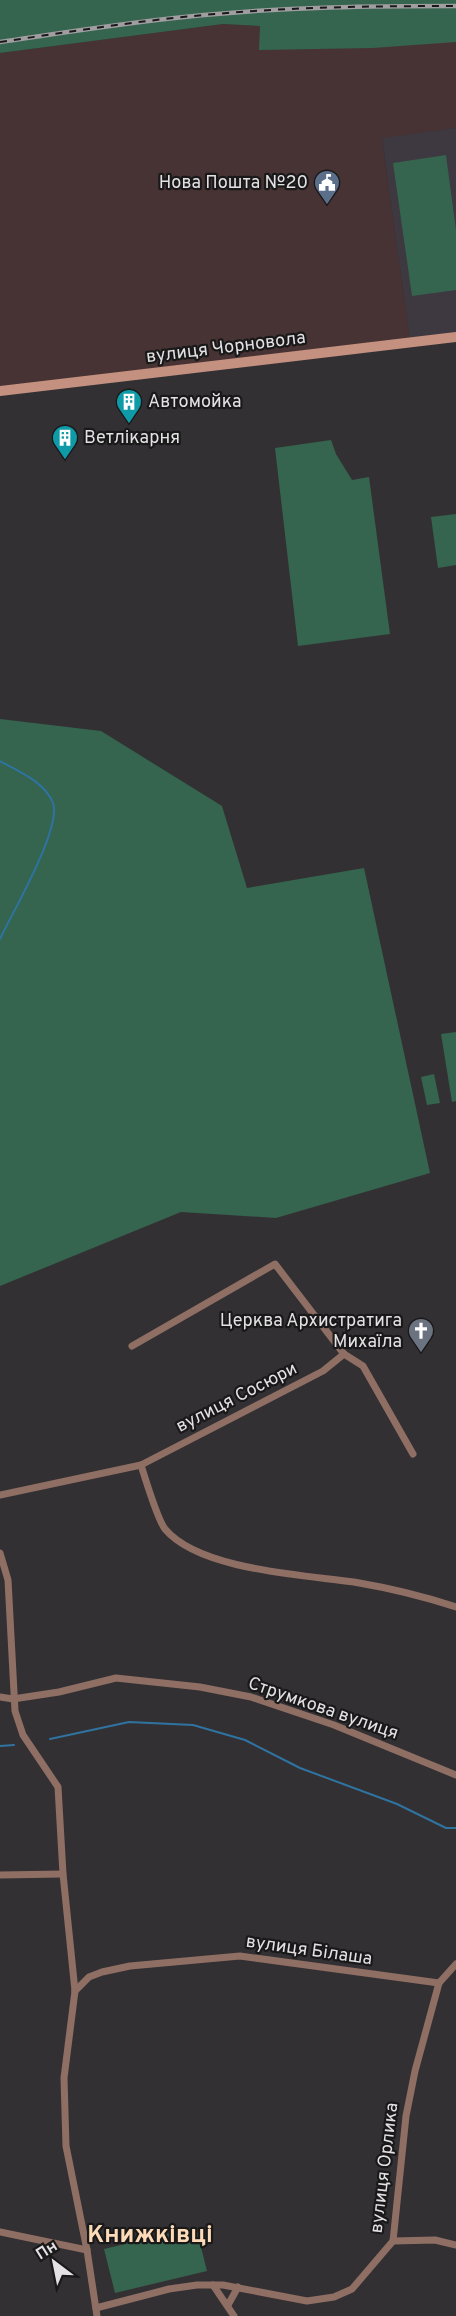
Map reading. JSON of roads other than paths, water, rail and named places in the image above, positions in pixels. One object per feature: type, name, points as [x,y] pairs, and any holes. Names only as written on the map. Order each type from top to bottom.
[{"type":"street","name":"вулиця Чорновола","points":[[3,392],[456,337]]},
{"type":"street","points":[[132,1346],[275,1264],[344,1354],[363,1366],[413,1454]]},
{"type":"street","name":"вулиця Сосюри","points":[[0,1495],[141,1465],[323,1371],[344,1354]]},
{"type":"street","points":[[141,1465],[164,1528],[181,1543],[213,1558],[309,1578],[391,1589],[456,1607]]},
{"type":"street","points":[[0,1553],[8,1580],[15,1711],[23,1735],[58,1787],[63,1874],[75,1991],[64,2078],[66,2146],[97,2312]]},
{"type":"street","points":[[0,1582],[8,1580]]},
{"type":"street","name":"Струмкова вулиця","points":[[0,1697],[13,1698],[59,1692],[116,1678],[200,1687],[251,1697],[334,1725],[456,1775]]},
{"type":"street","points":[[0,1875],[63,1874]]},
{"type":"street","name":"вулиця Білаша","points":[[75,1991],[89,1977],[130,1966],[240,1956],[438,1983]]},
{"type":"street","name":"вулиця Орлика","points":[[97,2312],[169,2289],[213,2284],[307,2301],[334,2297],[352,2289],[393,2241],[406,2116],[415,2071],[438,1983],[456,1964]]},
{"type":"street","points":[[0,2232],[87,2250]]},
{"type":"street","points":[[393,2241],[435,2240],[456,2245]]},
{"type":"street","points":[[213,2284],[234,2316]]},
{"type":"street","points":[[228,2305],[238,2287]]},
{"type":"waterway","points":[[0,761],[44,789],[53,803],[54,815],[43,850],[0,939]]},
{"type":"waterway","points":[[50,1739],[129,1722],[193,1725],[245,1740],[300,1768],[397,1804],[446,1828],[456,1828]]},
{"type":"waterway","points":[[0,1746],[14,1745]]},
{"type":"railway","points":[[0,42],[178,17],[236,12],[456,6]]},
{"type":"place","name":"Нова Пошта №20","points":[[327,206]]},
{"type":"place","name":"Автомойка","points":[[129,425]]},
{"type":"place","name":"Ветлікарня","points":[[65,461]]},
{"type":"place","name":"Церква Архистратига Михаїла","points":[[421,1354]]},
{"type":"district","name":"Книжківці","points":[[150,2236]]}]
